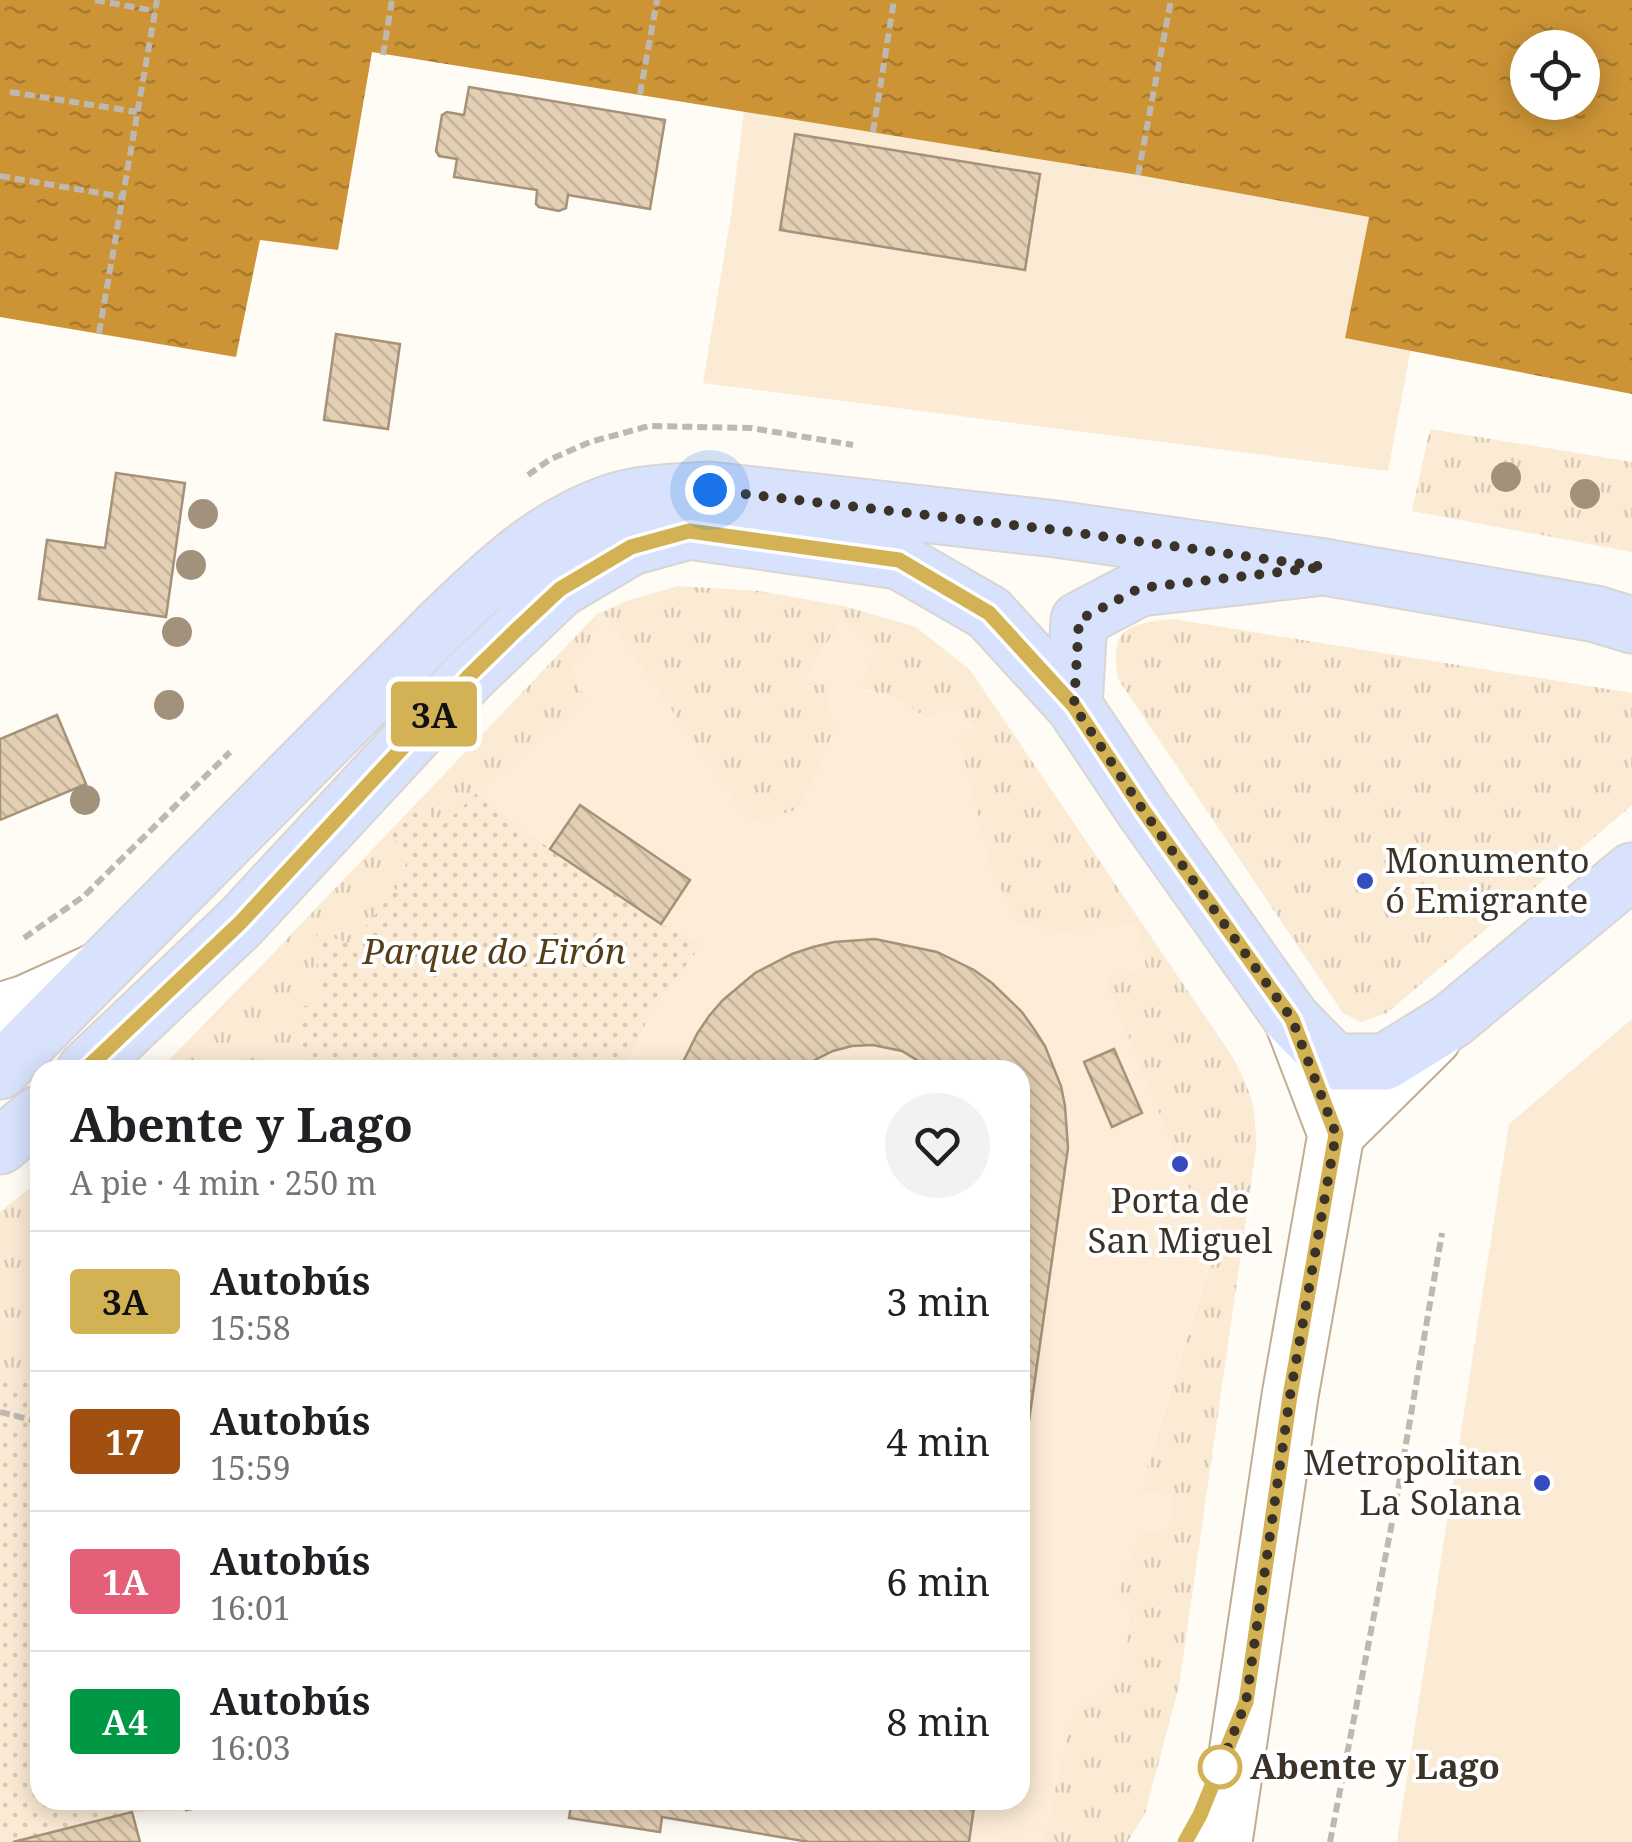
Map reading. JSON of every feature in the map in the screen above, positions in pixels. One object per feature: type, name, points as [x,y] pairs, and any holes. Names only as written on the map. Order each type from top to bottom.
[{"type":"main road","points":[[0,1071],[507,562],[555,529],[612,502],[654,493],[710,490],[1056,530],[1324,567],[1596,614],[1632,625]]},
{"type":"main road","points":[[96,1060],[240,923],[469,676],[560,589],[631,547],[689,531],[899,560],[989,613],[1074,706],[1292,1019],[1334,1062],[1384,1062],[1451,1021],[1632,872]]},
{"type":"main road","points":[[1074,706],[1079,620],[1140,588],[1324,567]]},
{"type":"main road","points":[[0,1146],[30,1120]]},
{"type":"street","points":[[0,1011],[100,970]]},
{"type":"street","points":[[1224,1842],[1290,1396],[1336,1134],[1292,1019]]},
{"type":"street","points":[[1336,1134],[1451,1021]]},
{"type":"street","points":[[1185,1842],[1246,1702]]},
{"type":"path","points":[[96,0],[155,11]]},
{"type":"path","points":[[99,333],[157,0]]},
{"type":"path","points":[[383,55],[392,0]]},
{"type":"path","points":[[640,94],[657,0]]},
{"type":"path","points":[[872,132],[894,0]]},
{"type":"path","points":[[1138,175],[1170,0]]},
{"type":"path","points":[[10,92],[137,112]]},
{"type":"path","points":[[0,176],[123,197]]},
{"type":"path","points":[[1330,1842],[1396,1502],[1442,1233]]},
{"type":"path","points":[[0,1412],[30,1420]]},
{"type":"shaded area","points":[[599,612],[603,612],[750,821],[807,678],[842,616],[876,654],[861,689],[904,702],[927,719],[953,703],[972,729],[959,737],[1065,932],[1137,922],[1146,968],[1106,977],[1229,1200],[1140,1489],[1173,1496],[1167,1536],[1142,1530],[1129,1608],[1126,1672],[1073,1712],[1043,1842],[809,1842],[663,1817],[660,1832],[569,1818],[570,1810],[1030,1810],[1030,1060],[629,1060],[652,1010],[703,943],[660,924],[550,849],[477,793],[587,703],[572,668],[584,657]]},
{"type":"green space","points":[[744,111],[1369,217],[1345,337],[1411,348],[1388,471],[703,383]]},
{"type":"green space","points":[[1430,429],[1632,462],[1632,552],[1412,511]]},
{"type":"green space","points":[[678,586],[759,591],[843,606],[916,627],[970,670],[1232,1056],[1248,1091],[1254,1111],[1256,1149],[1179,1686],[1145,1814],[1127,1842],[1043,1842],[1073,1712],[1126,1672],[1129,1609],[1118,1593],[1142,1530],[1167,1535],[1173,1496],[1140,1490],[1229,1201],[1191,1193],[1105,977],[1146,968],[1137,923],[1065,932],[1018,923],[992,871],[959,737],[972,728],[953,703],[927,719],[904,702],[861,688],[875,653],[842,617],[807,677],[826,686],[833,732],[800,809],[750,822],[603,612]]},
{"type":"green space","points":[[599,612],[584,657],[572,668],[587,703],[477,793],[441,828],[391,832],[408,858],[397,889],[351,944],[316,932],[321,1002],[302,1041],[307,1060],[169,1060]]},
{"type":"green space","points":[[1173,619],[1632,693],[1632,805],[1387,1013],[1361,1022],[1343,1013],[1118,679],[1116,648],[1125,631],[1144,623]]},
{"type":"green space","name":"Parque do Eirón","points":[[477,793],[550,849],[660,924],[703,943],[652,1010],[629,1060],[307,1060],[301,1007],[321,1002],[316,932],[351,944],[397,888],[408,858],[390,832],[423,807],[441,827]]},
{"type":"green space","name":"Metropolitan La Solana","points":[[1632,1019],[1632,1842],[1397,1842],[1509,1124]]},
{"type":"green space","points":[[30,1188],[30,1384],[0,1374],[0,1212]]},
{"type":"green space","points":[[0,1374],[30,1384],[30,1810],[186,1810],[132,1812],[0,1842]]},
{"type":"water","points":[[0,0],[1632,0],[1632,394],[1345,338],[1369,217],[1138,175],[372,52],[338,250],[260,240],[236,357],[0,317]]},
{"type":"building","points":[[469,87],[665,120],[650,209],[568,195],[566,208],[559,211],[539,207],[537,190],[454,177],[457,159],[439,156],[436,151],[442,115],[464,115]]},
{"type":"building","points":[[795,134],[1040,174],[1025,270],[780,230]]},
{"type":"building","points":[[336,334],[400,344],[388,429],[324,420]]},
{"type":"building","points":[[116,473],[185,483],[166,617],[39,599],[47,540],[105,548]]},
{"type":"building","points":[[57,715],[86,784],[0,820],[0,739]]},
{"type":"building","points":[[580,805],[690,880],[661,924],[550,849]]},
{"type":"building","points":[[875,939],[937,952],[974,970],[1022,1012],[1045,1046],[1061,1086],[1068,1148],[1030,1414],[1030,1060],[917,1060],[902,1051],[873,1045],[852,1046],[815,1060],[684,1060],[709,1016],[755,973],[792,954],[834,942]]},
{"type":"building","points":[[1114,1049],[1142,1113],[1112,1127],[1084,1062]]},
{"type":"building","points":[[570,1810],[974,1810],[969,1842],[809,1842],[662,1817],[660,1832],[569,1818]]},
{"type":"building","points":[[132,1812],[140,1842],[13,1842]]},
{"type":"bus line","name":"3A","points":[[96,1060],[240,923],[511,635],[560,589],[631,547],[689,531],[899,560],[989,613],[1074,706],[1292,1019],[1336,1134],[1290,1396],[1246,1702],[1185,1842]]},
{"type":"place","name":"Monumento ó Emigrante","points":[[1365,881]]},
{"type":"place","name":"Porta de San Miguel","points":[[1180,1164]]},
{"type":"place","name":"Metropolitan La Solana","points":[[1542,1483]]},
{"type":"place","name":"Abente y Lago","points":[[1220,1767]]},
{"type":"route","points":[[710,490],[1056,530],[1324,567],[1140,588],[1079,620],[1074,706],[1292,1019],[1336,1134],[1290,1396],[1246,1702],[1220,1767]]}]
